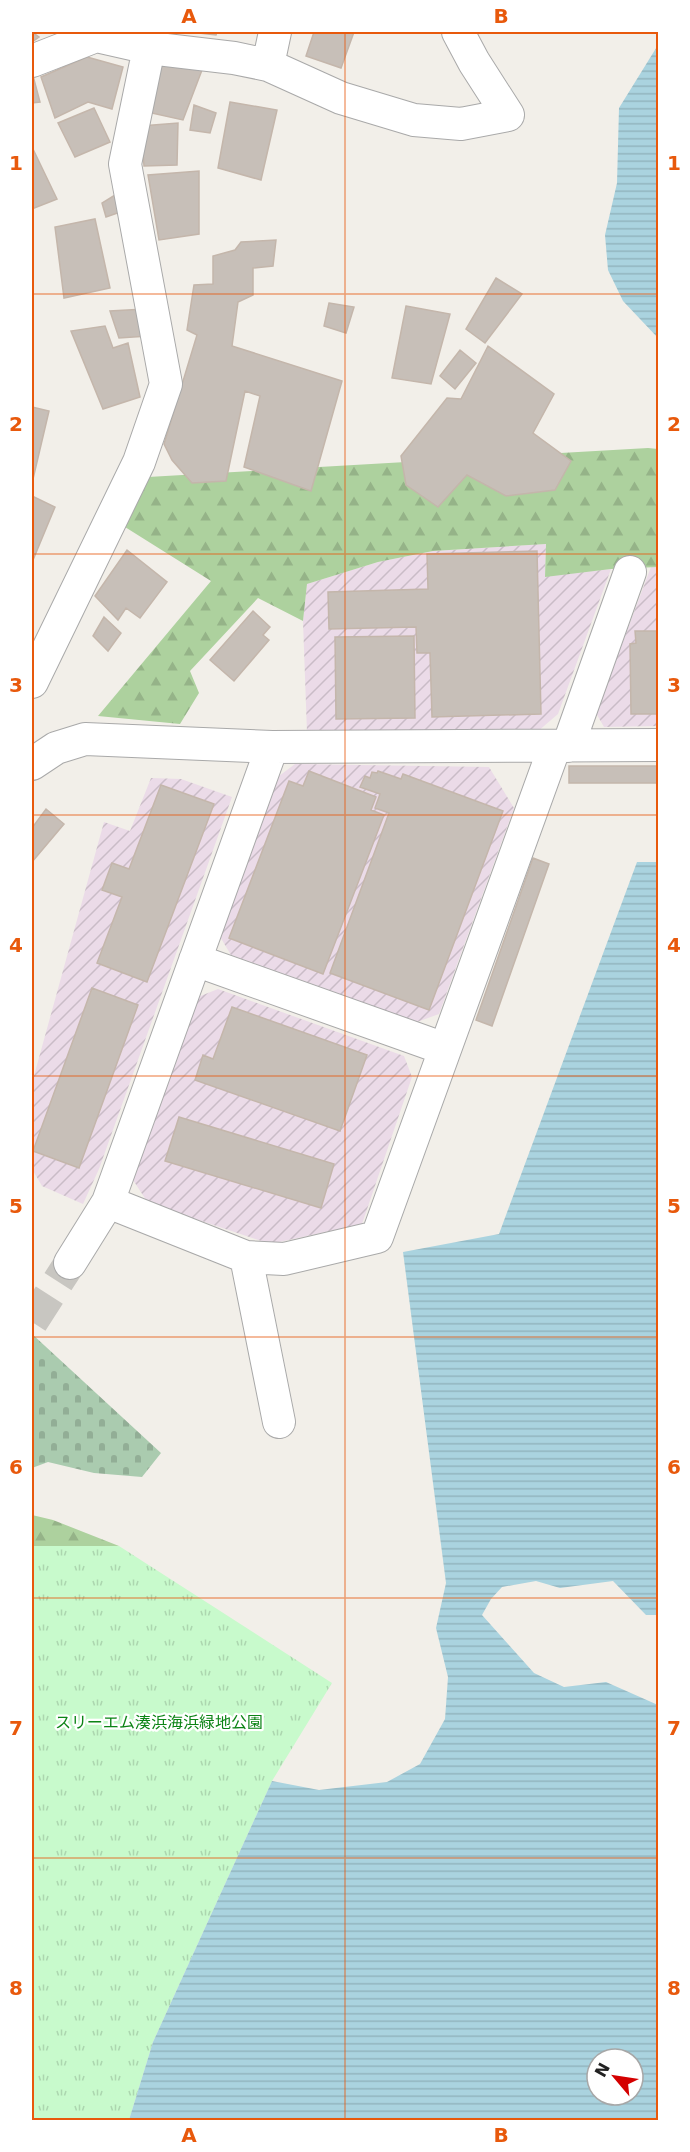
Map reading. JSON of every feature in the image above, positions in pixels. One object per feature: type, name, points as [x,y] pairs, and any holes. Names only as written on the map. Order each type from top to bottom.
[{"type":"street","points":[[268,65],[275,32]]},
{"type":"street","points":[[32,61],[96,36],[149,48],[234,58],[268,65],[341,98],[414,120],[461,124],[508,115],[458,32]]},
{"type":"street","points":[[32,682],[139,462],[166,384],[124,164],[149,48]]},
{"type":"street","points":[[108,1202],[246,1257],[284,1259],[378,1237],[445,1049],[630,572]]},
{"type":"street","points":[[32,764],[56,748],[85,739],[273,747],[658,745]]},
{"type":"street","points":[[70,1263],[108,1202],[273,747]]},
{"type":"street","points":[[195,960],[445,1049]]},
{"type":"street","points":[[246,1257],[279,1422]]},
{"type":"shaded area","points":[[546,544],[545,576],[611,569],[558,714],[537,732],[307,733],[303,621],[307,584],[378,562],[433,551]]},
{"type":"shaded area","points":[[651,567],[658,567],[658,726],[604,727],[596,713]]},
{"type":"shaded area","points":[[295,764],[489,767],[514,808],[439,1014],[417,1022],[231,955],[219,935],[279,776]]},
{"type":"shaded area","points":[[151,778],[181,779],[232,797],[99,1169],[83,1204],[42,1186],[32,1169],[32,1083],[104,822],[130,831]]},
{"type":"shaded area","points":[[218,989],[404,1056],[412,1077],[362,1224],[270,1244],[148,1203],[133,1180],[198,997]]},
{"type":"green space","points":[[658,449],[658,567],[611,569],[545,577],[546,544],[433,551],[378,562],[307,584],[303,621],[258,598],[190,671],[199,693],[180,724],[98,716],[211,581],[125,527],[148,477]]},
{"type":"green space","points":[[32,1334],[161,1453],[142,1477],[94,1473],[48,1462],[32,1468]]},
{"type":"green space","points":[[32,1515],[53,1520],[119,1546],[32,1582]]},
{"type":"green space","name":"スリーエム湊浜海浜緑地公園","points":[[32,1546],[119,1546],[332,1683],[272,1781],[153,2042],[129,2120],[32,2120]]},
{"type":"water","points":[[658,45],[658,338],[623,301],[608,270],[605,235],[617,183],[619,108]]},
{"type":"water","points":[[637,862],[658,862],[658,1615],[646,1615],[613,1581],[560,1588],[536,1581],[502,1587],[491,1599],[482,1615],[534,1673],[564,1687],[606,1682],[658,1705],[658,2120],[129,2120],[153,2042],[272,1781],[319,1790],[387,1782],[420,1764],[445,1719],[448,1677],[436,1628],[446,1583],[403,1252],[499,1234]]},
{"type":"building","points":[[32,32],[39,37],[32,42]]},
{"type":"building","points":[[190,32],[217,32],[216,35]]},
{"type":"building","points":[[314,32],[354,32],[341,68],[306,56]]},
{"type":"building","points":[[87,57],[123,67],[112,109],[88,102],[55,118],[41,77]]},
{"type":"building","points":[[158,60],[202,70],[183,120],[147,112]]},
{"type":"building","points":[[32,72],[40,102],[32,103]]},
{"type":"building","points":[[230,102],[277,110],[261,180],[218,168]]},
{"type":"building","points":[[194,105],[216,113],[210,133],[190,130]]},
{"type":"building","points":[[94,108],[110,142],[75,157],[58,123]]},
{"type":"building","points":[[178,123],[177,165],[144,166],[141,126]]},
{"type":"building","points":[[32,147],[57,199],[32,209]]},
{"type":"building","points":[[199,171],[199,234],[159,240],[148,175]]},
{"type":"building","points":[[120,192],[126,210],[106,217],[102,203]]},
{"type":"building","points":[[95,219],[110,288],[64,298],[55,227]]},
{"type":"building","points":[[276,240],[273,266],[253,268],[253,295],[238,302],[232,346],[342,381],[311,491],[244,467],[260,396],[245,391],[226,481],[192,483],[172,460],[164,444],[197,335],[187,330],[194,285],[213,284],[213,256],[235,250],[241,242]]},
{"type":"building","points":[[496,278],[522,294],[485,343],[466,329]]},
{"type":"building","points":[[329,303],[354,307],[346,333],[324,326]]},
{"type":"building","points":[[406,306],[450,314],[431,384],[392,378]]},
{"type":"building","points":[[145,309],[148,336],[119,338],[110,311]]},
{"type":"building","points":[[105,326],[113,348],[128,343],[140,397],[103,409],[71,331]]},
{"type":"building","points":[[488,346],[554,394],[533,433],[571,461],[555,490],[506,496],[467,475],[438,507],[406,485],[401,456],[447,398],[461,399]]},
{"type":"building","points":[[460,350],[476,363],[455,389],[440,376]]},
{"type":"building","points":[[32,407],[49,411],[33,479],[32,478]]},
{"type":"building","points":[[32,496],[55,507],[33,560],[32,560]]},
{"type":"building","points":[[127,550],[167,582],[140,618],[126,608],[118,620],[95,596]]},
{"type":"building","points":[[537,551],[541,714],[432,717],[430,653],[417,653],[416,627],[329,629],[328,592],[428,589],[427,554]]},
{"type":"building","points":[[253,611],[270,627],[263,635],[269,640],[234,681],[210,660]]},
{"type":"building","points":[[104,617],[121,633],[108,651],[93,636]]},
{"type":"building","points":[[635,631],[658,631],[658,714],[631,714],[630,644],[636,643]]},
{"type":"building","points":[[414,636],[415,718],[336,719],[335,637]]},
{"type":"building","points":[[569,766],[657,766],[657,783],[569,783]]},
{"type":"building","points":[[309,771],[376,797],[371,810],[384,815],[323,974],[229,938],[289,781],[303,786]]},
{"type":"building","points":[[378,771],[401,779],[403,774],[503,811],[429,1010],[330,973],[389,813],[375,808],[380,794],[360,787],[365,776],[370,778],[372,772],[377,773]]},
{"type":"building","points":[[161,785],[214,804],[147,982],[97,963],[122,897],[102,890],[112,863],[129,869]]},
{"type":"building","points":[[46,809],[64,824],[32,862],[32,828]]},
{"type":"building","points":[[533,858],[549,864],[492,1026],[476,1020]]},
{"type":"building","points":[[92,988],[138,1005],[79,1168],[33,1151]]},
{"type":"building","points":[[232,1007],[367,1055],[340,1131],[195,1080],[203,1055],[213,1059]]},
{"type":"building","points":[[179,1117],[334,1164],[321,1208],[165,1161]]},
{"type":"tunnel","points":[[32,1322],[70,1263]]}]
